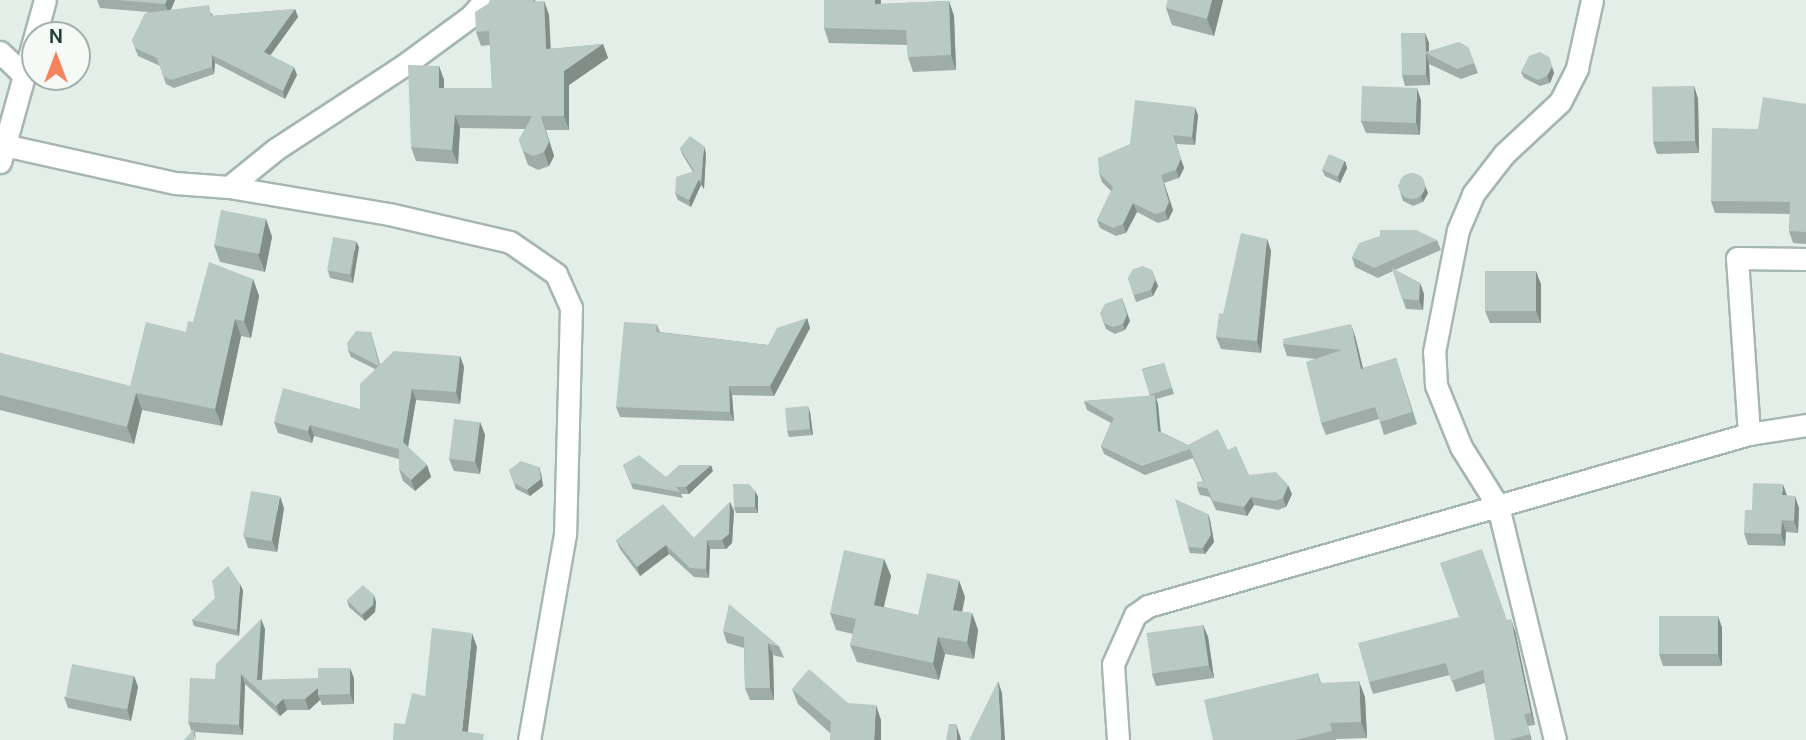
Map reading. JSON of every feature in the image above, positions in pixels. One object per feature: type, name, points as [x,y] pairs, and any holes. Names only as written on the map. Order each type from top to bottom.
[{"type":"street","points":[[38,21],[45,0]]},
{"type":"street","points":[[229,187],[276,149],[403,66],[471,16],[485,0]]},
{"type":"street","points":[[1555,740],[1499,506],[1461,447],[1436,386],[1436,325],[1458,230],[1473,194],[1504,154],[1560,102],[1577,68],[1592,0]]},
{"type":"street","points":[[0,52],[21,72]]},
{"type":"street","points":[[21,77],[2,153],[176,183],[229,187],[389,214],[510,242],[556,274],[571,308],[565,534],[529,740]]},
{"type":"street","points":[[1749,434],[1737,258],[1806,259]]},
{"type":"street","points":[[1118,740],[1113,664],[1135,615],[1148,606],[1749,434],[1806,425]]},
{"type":"building","points":[[117,0],[167,0],[165,4]]},
{"type":"building","points":[[490,0],[544,1],[546,49],[603,44],[564,71],[564,116],[541,116],[549,142],[544,152],[533,156],[523,151],[519,140],[532,116],[455,115],[452,150],[411,147],[408,65],[439,66],[439,88],[492,88],[489,31],[476,32],[475,12]]},
{"type":"building","points":[[824,0],[875,0],[875,4],[949,1],[951,55],[908,57],[906,30],[824,28]]},
{"type":"building","points":[[1168,0],[1212,0],[1207,19],[1166,8]]},
{"type":"building","points":[[209,5],[211,16],[295,9],[264,52],[294,67],[283,91],[212,55],[212,67],[171,80],[163,76],[157,58],[135,48],[132,40],[145,13]]},
{"type":"building","points":[[1401,33],[1425,33],[1426,52],[1459,42],[1468,47],[1474,63],[1457,69],[1426,53],[1426,75],[1402,75]]},
{"type":"building","points":[[1540,52],[1549,57],[1552,67],[1547,76],[1538,80],[1521,72],[1529,56]]},
{"type":"building","points":[[1362,86],[1417,88],[1416,123],[1361,121]]},
{"type":"building","points":[[1694,86],[1695,141],[1653,142],[1652,87]]},
{"type":"building","points":[[1763,97],[1806,104],[1806,232],[1789,231],[1790,202],[1711,201],[1712,128],[1758,129]]},
{"type":"building","points":[[1135,100],[1195,107],[1192,137],[1173,135],[1181,159],[1176,170],[1161,175],[1169,202],[1165,211],[1155,214],[1133,203],[1123,224],[1113,228],[1097,220],[1113,187],[1099,173],[1098,158],[1130,144]]},
{"type":"building","points":[[690,136],[704,146],[701,183],[699,179],[689,200],[675,193],[676,177],[694,171],[680,148]]},
{"type":"building","points":[[1329,154],[1345,161],[1338,176],[1322,170]]},
{"type":"building","points":[[1412,173],[1421,177],[1425,186],[1421,195],[1412,199],[1403,195],[1399,186],[1403,177]]},
{"type":"building","points":[[221,210],[266,219],[259,254],[214,245]]},
{"type":"building","points":[[1380,230],[1416,230],[1437,240],[1374,268],[1352,257],[1359,243],[1380,236]]},
{"type":"building","points":[[1241,233],[1267,239],[1257,341],[1216,337],[1219,313],[1223,314]]},
{"type":"building","points":[[333,237],[356,241],[350,274],[327,270]]},
{"type":"building","points":[[209,262],[253,279],[244,321],[235,319],[215,409],[136,393],[127,427],[0,395],[0,353],[130,386],[146,322],[186,332],[188,321],[193,322]]},
{"type":"building","points":[[1143,266],[1152,270],[1155,280],[1151,290],[1134,295],[1128,278],[1133,269]]},
{"type":"building","points":[[1392,268],[1420,283],[1419,300],[1402,299]]},
{"type":"building","points":[[1485,271],[1536,271],[1536,311],[1485,311]]},
{"type":"building","points":[[1122,298],[1127,315],[1123,324],[1113,327],[1104,323],[1100,313],[1105,304]]},
{"type":"building","points":[[807,318],[770,386],[729,386],[730,412],[616,407],[624,322],[657,324],[656,332],[768,345],[777,328]]},
{"type":"building","points":[[1351,324],[1361,369],[1396,358],[1412,412],[1380,422],[1375,407],[1321,423],[1306,362],[1342,350],[1283,344],[1283,339]]},
{"type":"building","points":[[356,331],[371,332],[379,366],[348,350],[347,343]]},
{"type":"building","points":[[394,351],[460,356],[456,392],[412,389],[403,442],[427,465],[411,480],[399,469],[399,449],[310,425],[308,431],[274,422],[283,388],[360,409],[360,384]]},
{"type":"building","points":[[1164,363],[1172,388],[1150,395],[1142,370]]},
{"type":"building","points":[[1155,395],[1158,431],[1188,445],[1218,429],[1228,450],[1236,446],[1249,475],[1276,472],[1288,485],[1283,498],[1275,501],[1251,497],[1244,507],[1213,501],[1207,488],[1197,487],[1197,482],[1204,481],[1190,449],[1142,466],[1101,446],[1114,418],[1084,401]]},
{"type":"building","points":[[808,406],[810,429],[787,431],[785,408]]},
{"type":"building","points":[[454,419],[480,422],[475,462],[449,459]]},
{"type":"building","points":[[639,455],[666,477],[679,465],[711,465],[686,487],[676,487],[680,492],[631,483],[623,465]]},
{"type":"building","points":[[521,461],[539,467],[541,479],[527,490],[514,483],[509,470]]},
{"type":"building","points":[[1753,483],[1783,484],[1782,495],[1795,496],[1794,521],[1782,520],[1781,534],[1744,533],[1745,510],[1752,510]]},
{"type":"building","points":[[733,484],[749,484],[755,491],[755,507],[734,507]]},
{"type":"building","points":[[251,491],[280,496],[272,541],[243,536]]},
{"type":"building","points":[[1175,499],[1208,514],[1211,535],[1203,548],[1188,547]]},
{"type":"building","points":[[730,502],[729,534],[722,540],[707,540],[706,569],[690,568],[666,545],[637,567],[616,540],[663,504],[694,538]]},
{"type":"building","points":[[1482,549],[1507,620],[1511,619],[1531,713],[1524,714],[1530,734],[1509,740],[1495,740],[1483,670],[1451,681],[1446,663],[1369,682],[1358,643],[1459,617],[1440,563]]},
{"type":"building","points":[[844,550],[884,559],[874,605],[918,615],[927,573],[959,580],[953,610],[972,613],[967,642],[938,637],[933,663],[850,645],[856,619],[830,613]]},
{"type":"building","points":[[228,566],[240,584],[237,630],[192,620],[215,598],[212,581]]},
{"type":"building","points":[[363,585],[374,595],[373,605],[362,615],[347,600]]},
{"type":"building","points":[[729,604],[779,646],[768,643],[770,688],[745,688],[744,637],[723,631]]},
{"type":"building","points":[[1659,616],[1718,616],[1718,654],[1659,654]]},
{"type":"building","points":[[261,619],[257,680],[318,678],[318,668],[350,668],[350,694],[318,695],[318,688],[305,699],[283,699],[276,706],[241,674],[239,725],[188,722],[190,678],[215,679],[216,664]]},
{"type":"building","points":[[1203,625],[1209,666],[1152,674],[1147,633]]},
{"type":"building","points":[[432,628],[472,633],[462,731],[484,734],[483,740],[393,740],[394,723],[405,724],[412,693],[425,696]]},
{"type":"building","points":[[72,664],[134,676],[127,709],[66,697]]},
{"type":"building","points":[[809,669],[848,703],[876,705],[874,740],[830,740],[831,722],[792,689]]},
{"type":"building","points":[[1318,673],[1320,683],[1359,681],[1361,722],[1330,723],[1332,731],[1295,740],[1213,740],[1204,700]]},
{"type":"building","points":[[998,681],[1001,740],[969,740]]},
{"type":"building","points":[[949,724],[956,724],[957,740],[946,740]]},
{"type":"building","points":[[194,729],[194,740],[184,740]]}]
